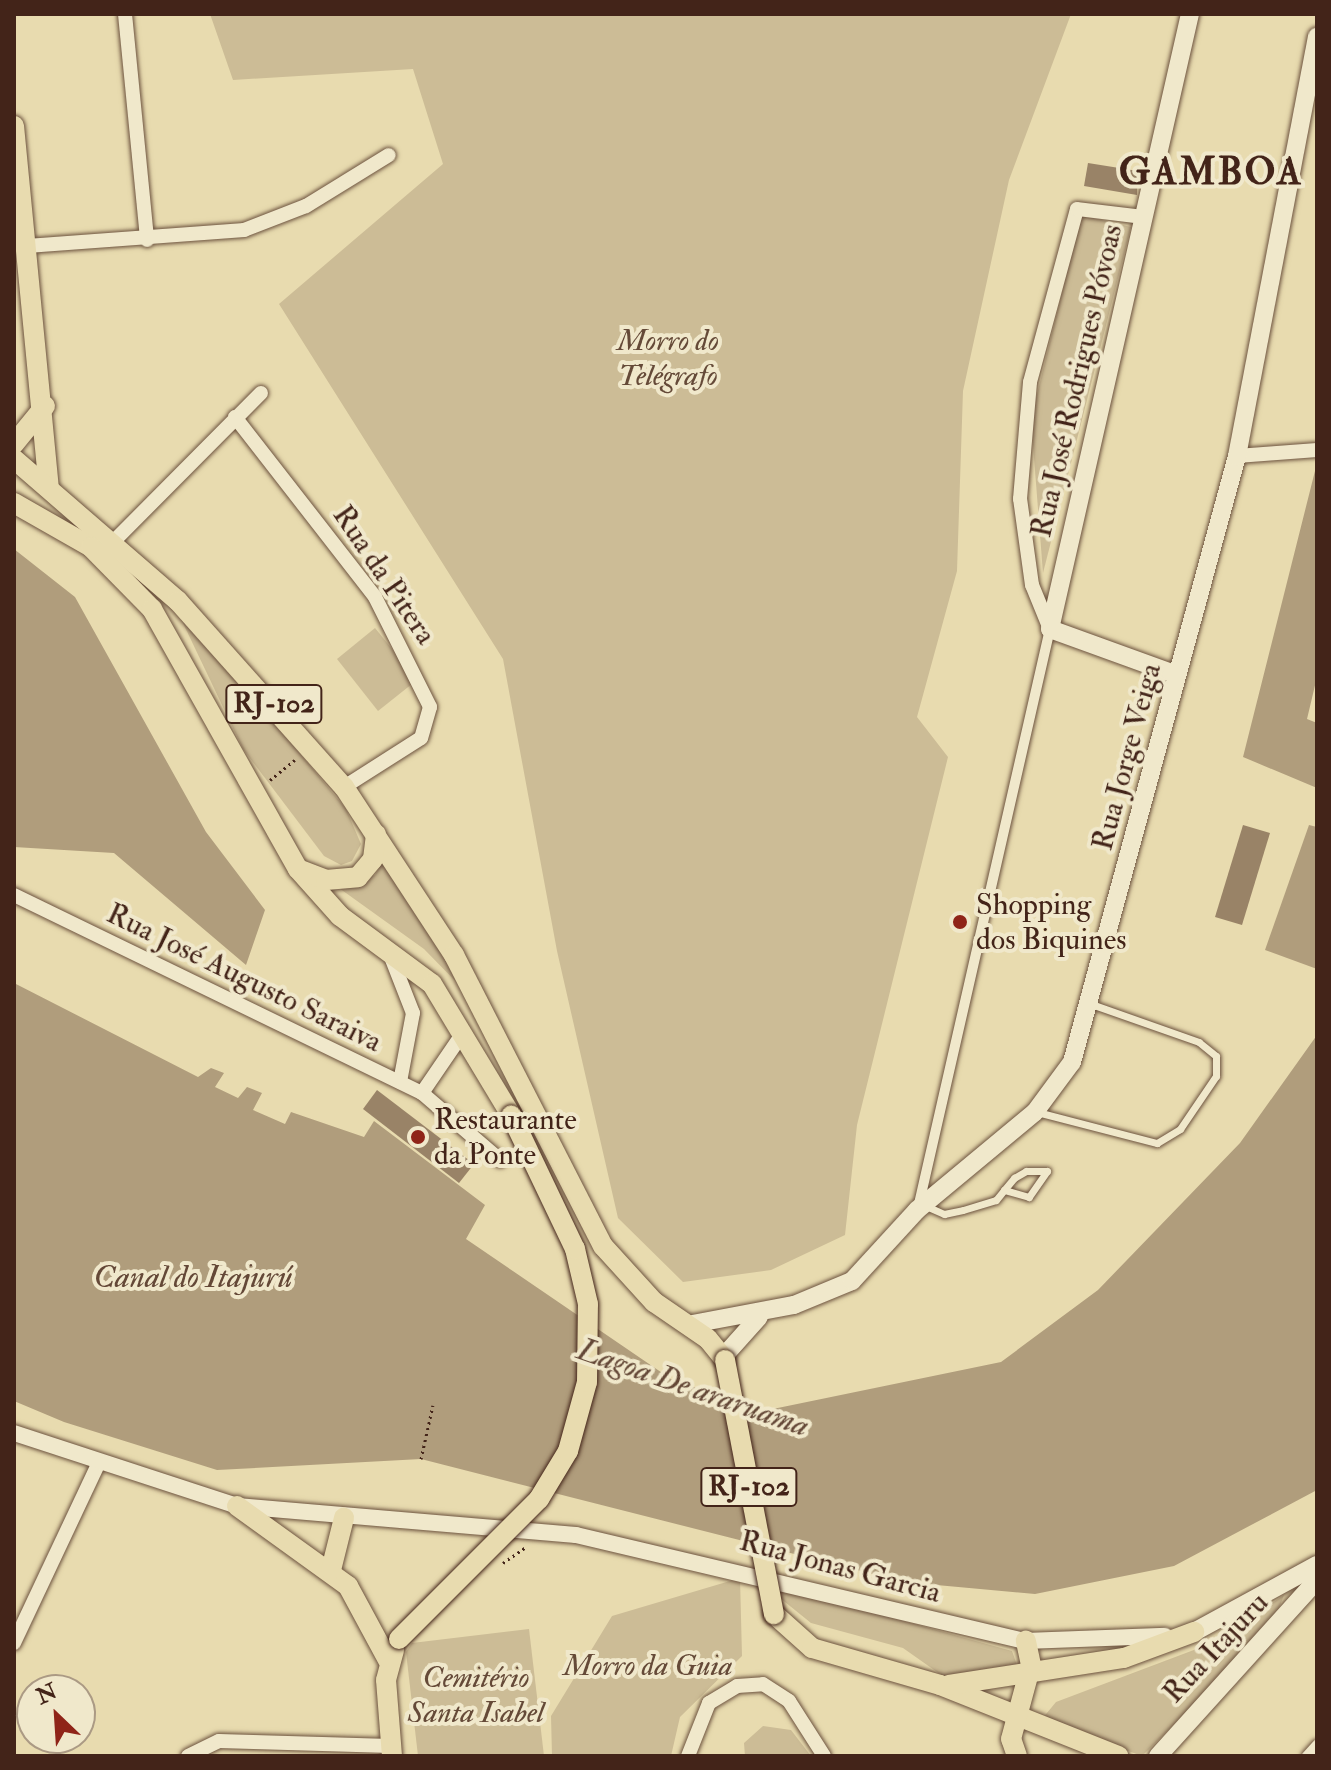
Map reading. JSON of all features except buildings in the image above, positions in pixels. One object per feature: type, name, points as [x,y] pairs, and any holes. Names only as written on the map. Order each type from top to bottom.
[{"type":"main road","name":"Rua José Rodrigues Póvoas","points":[[1050,629],[1190,14]]},
{"type":"main road","name":"Rua Jorge Veiga","points":[[687,1325],[763,1313],[852,1281],[920,1208],[1035,1112],[1072,1062],[1091,1004],[1237,456],[1317,37]]},
{"type":"main road","points":[[14,126],[27,246],[23,276],[45,406],[49,487]]},
{"type":"main road","points":[[14,444],[45,406]]},
{"type":"main road","name":"RJ-102","points":[[14,459],[113,542],[238,662],[344,787],[478,998],[586,1219],[626,1275],[725,1358],[774,1614],[812,1648],[940,1685],[1118,1756]]},
{"type":"main road","name":"RJ-102","points":[[14,503],[91,547],[152,609],[251,794],[298,869],[326,903],[432,984],[479,1055],[511,1115],[582,1275],[591,1341],[582,1406],[558,1469],[514,1531],[399,1639],[388,1660],[391,1751]]},
{"type":"main road","points":[[1050,629],[1177,675]]},
{"type":"main road","points":[[298,869],[326,880],[358,877],[373,859],[376,834]]},
{"type":"main road","points":[[463,1033],[478,998]]},
{"type":"main road","points":[[725,1358],[763,1313]]},
{"type":"main road","points":[[237,1506],[331,1570],[360,1602],[388,1660]]},
{"type":"main road","points":[[331,1570],[344,1518]]},
{"type":"main road","name":"Rua Jonas Garcia","points":[[1194,1632],[1317,1565]]},
{"type":"main road","name":"Rua Itajuru","points":[[1158,1756],[1317,1580]]},
{"type":"main road","points":[[940,1685],[1124,1658],[1194,1632]]},
{"type":"main road","points":[[1017,1756],[1014,1712],[1027,1674],[1026,1641]]},
{"type":"street","points":[[125,14],[147,240]]},
{"type":"street","points":[[27,246],[147,240],[275,220],[389,155]]},
{"type":"street","points":[[920,1208],[1050,629],[1032,585],[1020,499],[1030,382],[1077,209],[1143,217]]},
{"type":"street","points":[[113,542],[261,393]]},
{"type":"street","name":"Rua da Pitera","points":[[235,417],[375,597],[430,707],[421,738],[344,787]]},
{"type":"street","points":[[1237,456],[1313,449]]},
{"type":"street","name":"Rua José Augusto Saraiva","points":[[14,895],[422,1093],[500,1160]]},
{"type":"street","points":[[387,949],[413,1013],[400,1082]]},
{"type":"street","points":[[422,1093],[463,1033]]},
{"type":"street","name":"Rua Jonas Garcia","points":[[14,1433],[237,1506],[344,1518],[576,1535],[1026,1641],[1194,1632]]},
{"type":"street","points":[[14,1643],[99,1462]]},
{"type":"street","points":[[688,1756],[709,1703],[737,1686],[763,1684],[789,1701],[824,1756]]},
{"type":"street","points":[[188,1756],[219,1741],[391,1751]]},
{"type":"street","points":[[1307,1756],[1317,1745]]},
{"type":"lane","points":[[1035,1112],[1157,1143],[1180,1129],[1216,1076],[1216,1056],[1199,1042],[1091,1004]]},
{"type":"lane","points":[[920,1208],[944,1214],[996,1200],[1004,1190],[1026,1171],[1047,1171],[1029,1197],[1004,1190]]},
{"type":"path","points":[[251,794],[311,748]]},
{"type":"path","points":[[421,1459],[433,1405]]},
{"type":"path","points":[[497,1567],[534,1542]]},
{"type":"green space","name":"Morro do Telégrafo","points":[[210,14],[1071,14],[1009,180],[963,391],[957,571],[917,717],[948,757],[857,1125],[845,1235],[771,1270],[683,1282],[618,1218],[557,951],[503,659],[279,304],[443,164],[413,69],[233,80]]},
{"type":"green space","points":[[1081,215],[1131,227],[1043,573],[1031,419]]},
{"type":"green space","points":[[172,600],[346,809],[361,844],[352,861],[341,865],[324,856],[243,749]]},
{"type":"green space","points":[[375,628],[417,680],[378,711],[337,659]]},
{"type":"green space","points":[[387,854],[466,992],[424,949],[339,888],[375,875]]},
{"type":"green space","name":"Morro da Guia","points":[[740,1578],[742,1656],[680,1717],[671,1756],[552,1756],[551,1716],[612,1616]]},
{"type":"green space","points":[[781,1587],[1012,1651],[1019,1671],[954,1684],[903,1648],[811,1623],[780,1598]]},
{"type":"green space","points":[[1284,1595],[1272,1627],[1142,1756],[1042,1719],[1056,1702],[1215,1642]]},
{"type":"green space","name":"Cemitério Santa Isabel","points":[[529,1629],[544,1756],[418,1756],[406,1652],[412,1643]]},
{"type":"green space","name":"Morro da Guia","points":[[763,1726],[791,1730],[811,1756],[745,1756],[744,1743]]},
{"type":"water","points":[[1317,463],[1317,677],[1307,719],[1317,723],[1317,788],[1243,757]]},
{"type":"water","points":[[14,549],[75,597],[206,832],[265,910],[246,965],[114,853],[14,847]]},
{"type":"water","points":[[1309,825],[1317,827],[1317,969],[1265,950]]},
{"type":"water","name":"Canal do Itajurú","points":[[14,983],[198,1077],[211,1068],[224,1073],[215,1087],[238,1098],[247,1087],[262,1093],[253,1110],[285,1124],[291,1112],[364,1137],[374,1121],[485,1205],[466,1239],[674,1381],[768,1410],[1001,1362],[1098,1290],[1240,1143],[1317,1035],[1317,1490],[1174,1566],[1035,1594],[904,1582],[421,1459],[217,1470],[64,1422],[14,1401]]},
{"type":"place","name":"Shopping dos Biquines","points":[[960,922]]},
{"type":"place","name":"Restaurante da Ponte","points":[[418,1137]]},
{"type":"district","name":"GAMBOA","points":[[1211,173]]},
{"type":"water label","name":"Lagoa De araruama","points":[[693,1388]]}]
